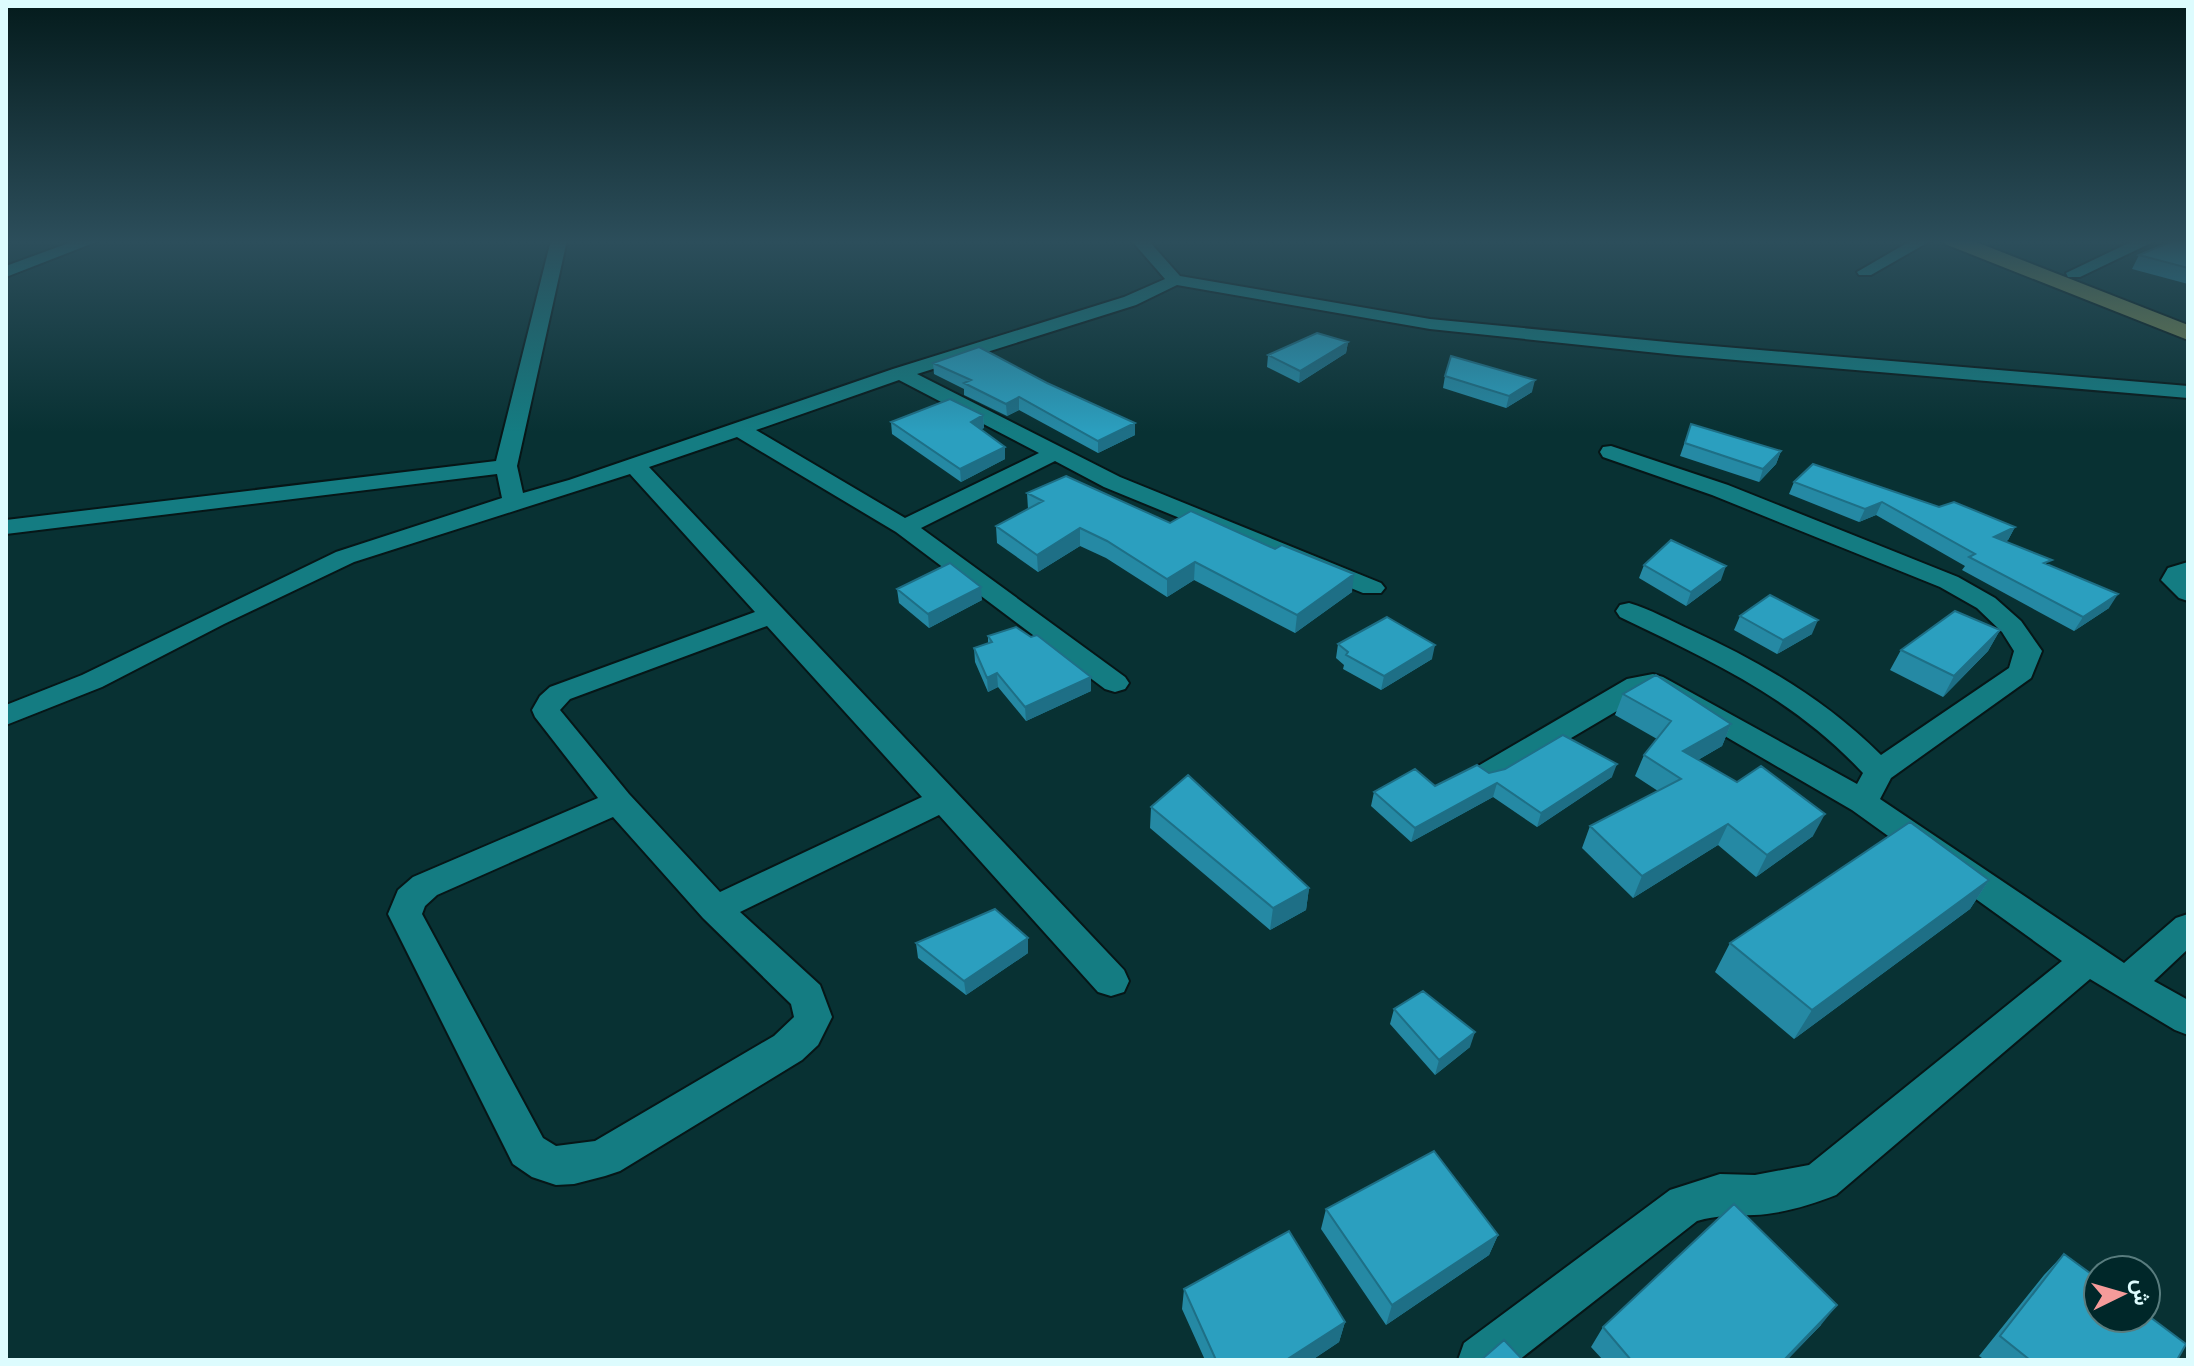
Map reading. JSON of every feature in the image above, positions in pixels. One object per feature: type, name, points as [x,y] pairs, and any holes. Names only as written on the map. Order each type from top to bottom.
[{"type":"main road","points":[[2112,304],[2188,333]]},
{"type":"main road","points":[[2147,304],[2188,319]]},
{"type":"street","points":[[514,502],[506,466],[544,304]]},
{"type":"street","points":[[6,716],[92,681],[215,618],[345,557],[635,466],[900,373],[1121,304]]},
{"type":"street","points":[[1313,304],[1430,324],[1677,349],[2188,392]]},
{"type":"street","points":[[900,373],[1112,482],[1372,588]]},
{"type":"street","points":[[739,429],[904,527],[1115,683]]},
{"type":"street","points":[[1611,452],[1720,490],[1949,582],[1986,603],[2012,627],[2028,651],[2021,672],[1879,771],[1863,802]]},
{"type":"street","points":[[904,527],[1055,453]]},
{"type":"street","points":[[6,527],[506,466]]},
{"type":"street","points":[[635,466],[1111,981]]},
{"type":"street","points":[[2188,569],[2177,573],[2174,580],[2188,593]]},
{"type":"street","points":[[1629,611],[1761,677],[1804,703],[1841,732],[1879,771]]},
{"type":"street","points":[[618,802],[425,886],[410,899],[405,914],[528,1151],[543,1163],[571,1167],[605,1157],[788,1048],[805,1034],[813,1017],[807,996],[715,909],[618,802],[546,710],[560,693],[772,615]]},
{"type":"street","points":[[1489,773],[1637,685],[1653,683],[1863,802],[2088,960],[2129,981],[2188,1019]]},
{"type":"street","points":[[715,909],[943,800]]},
{"type":"street","points":[[2129,981],[2188,928]]},
{"type":"street","points":[[1481,1360],[1685,1204],[1720,1194],[1755,1195],[1787,1191],[1821,1181],[2088,960]]},
{"type":"building","points":[[1317,333],[1348,342],[1300,371],[1268,355]]},
{"type":"building","points":[[979,347],[1047,383],[1135,423],[1098,441],[1019,397],[1006,404],[964,383],[971,380],[933,363]]},
{"type":"building","points":[[1451,356],[1535,380],[1509,396],[1445,376]]},
{"type":"building","points":[[950,399],[983,415],[971,422],[1005,447],[960,469],[891,422]]},
{"type":"building","points":[[1691,424],[1781,451],[1763,469],[1685,443]]},
{"type":"building","points":[[1813,464],[1939,507],[1954,502],[2015,527],[1994,537],[2052,560],[2044,563],[2118,594],[2083,617],[1969,557],[1975,554],[1882,502],[1865,509],[1794,482]]},
{"type":"building","points":[[1066,476],[1170,523],[1191,511],[1275,549],[1282,545],[1354,574],[1297,615],[1195,562],[1167,579],[1107,541],[1080,528],[1037,555],[996,526],[1043,501],[1027,493]]},
{"type":"building","points":[[1671,540],[1726,566],[1691,592],[1644,565]]},
{"type":"building","points":[[950,563],[981,587],[928,614],[897,589]]},
{"type":"building","points":[[1770,595],[1818,620],[1783,640],[1740,616]]},
{"type":"building","points":[[1955,611],[2000,630],[1954,676],[1901,650]]},
{"type":"building","points":[[1387,617],[1435,645],[1384,676],[1346,655],[1348,652],[1338,644]]},
{"type":"building","points":[[1016,627],[1031,637],[1037,635],[1091,677],[1025,707],[997,673],[987,678],[974,648],[992,642],[988,636]]},
{"type":"building","points":[[1656,675],[1731,724],[1683,751],[1737,782],[1761,766],[1825,814],[1767,855],[1728,824],[1642,876],[1590,826],[1681,779],[1644,755],[1671,721],[1623,694]]},
{"type":"building","points":[[1563,735],[1617,764],[1541,813],[1497,783],[1415,828],[1374,792],[1415,769],[1435,786],[1477,765],[1489,773],[1505,769]]},
{"type":"building","points":[[1188,775],[1309,888],[1273,908],[1151,807]]},
{"type":"building","points":[[1910,822],[1989,880],[1812,1010],[1730,943]]},
{"type":"building","points":[[995,909],[1028,938],[964,981],[916,943]]},
{"type":"building","points":[[1423,991],[1475,1032],[1439,1060],[1394,1009]]},
{"type":"building","points":[[1434,1151],[1498,1235],[1392,1305],[1326,1209]]},
{"type":"building","points":[[1734,1204],[1837,1305],[1784,1360],[1631,1360],[1603,1327]]},
{"type":"building","points":[[1289,1231],[1345,1322],[1286,1360],[1216,1360],[1184,1289]]},
{"type":"building","points":[[2064,1254],[2082,1267],[2082,1334],[2162,1334],[2162,1326],[2186,1344],[2177,1360],[2030,1360],[2000,1336]]},
{"type":"building","points":[[1504,1340],[1523,1360],[1481,1360]]}]
